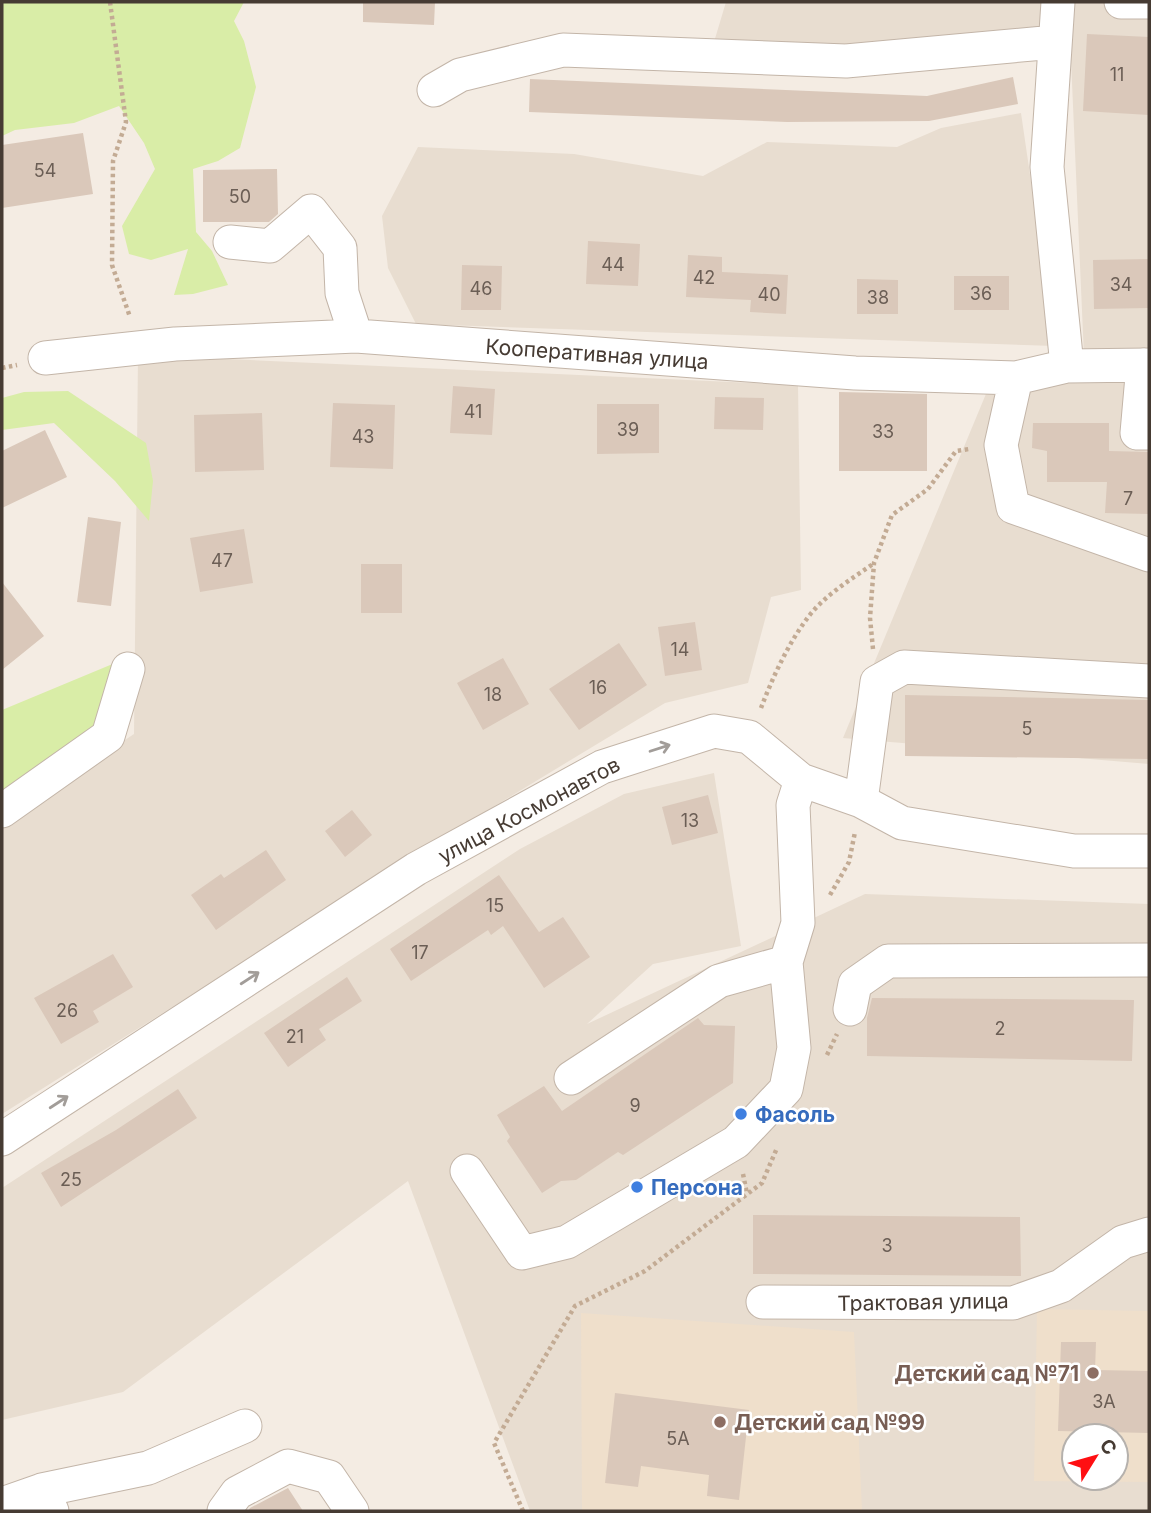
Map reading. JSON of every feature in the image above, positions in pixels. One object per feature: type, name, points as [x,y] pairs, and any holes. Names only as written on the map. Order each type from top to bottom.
[{"type":"street","points":[[1058,2],[1047,167],[1067,366]]},
{"type":"street","points":[[1121,2],[1149,2]]},
{"type":"street","points":[[434,90],[460,75],[563,50],[846,61],[1055,42]]},
{"type":"street","points":[[230,242],[270,246],[310,211],[340,248],[342,293],[356,336]]},
{"type":"street","name":"Кооперативная улица","points":[[45,358],[140,348],[356,336],[855,373],[1016,378],[1067,366],[1146,365]]},
{"type":"street","points":[[1146,365],[1137,433],[1149,433]]},
{"type":"street","points":[[1016,378],[1001,445],[1013,507],[1149,555]]},
{"type":"street","points":[[861,801],[877,682],[904,667],[1149,681]]},
{"type":"street","points":[[2,811],[108,736],[128,669]]},
{"type":"street","name":"улица Космонавтов","points":[[2,1139],[416,869],[602,767],[714,731],[749,737],[802,780],[861,801],[902,823],[1074,851],[1149,851]]},
{"type":"street","points":[[467,1171],[522,1253],[567,1242],[736,1142],[786,1088],[794,1048],[786,962],[798,923],[793,805],[802,780]]},
{"type":"street","points":[[850,1009],[855,984],[888,961],[1149,960]]},
{"type":"street","points":[[571,1078],[719,981],[786,962]]},
{"type":"street","name":"Трактовая улица","points":[[763,1302],[1013,1303],[1061,1286],[1123,1242],[1149,1234]]},
{"type":"street","points":[[2,1504],[47,1501],[148,1468],[245,1426]]},
{"type":"street","points":[[224,1511],[237,1493],[288,1466],[329,1477],[352,1511]]},
{"type":"path","points":[[110,2],[126,122],[113,161],[111,265],[140,348]]},
{"type":"path","points":[[877,682],[870,618],[873,563],[892,515],[928,489],[956,451],[1001,445]]},
{"type":"path","points":[[749,737],[771,683],[806,619],[835,592],[873,563]]},
{"type":"path","points":[[798,923],[828,899],[849,862],[861,801]]},
{"type":"path","points":[[826,1058],[850,1009]]},
{"type":"path","points":[[523,1511],[494,1443],[575,1306],[645,1271],[762,1183],[777,1146]]},
{"type":"shaded area","points":[[726,2],[1149,2],[1149,764],[843,738],[993,377],[1085,379],[1071,60],[714,42]]},
{"type":"shaded area","points":[[1021,113],[1055,346],[416,324],[388,268],[382,216],[418,147],[574,154],[703,176],[767,142],[897,147],[941,128]]},
{"type":"shaded area","points":[[138,355],[798,385],[801,590],[771,597],[748,683],[665,703],[440,839],[2,1114],[2,822],[134,734]]},
{"type":"shaded area","points":[[714,773],[741,946],[653,964],[587,1024],[865,894],[1149,904],[1149,1511],[530,1511],[408,1181],[123,1392],[2,1420],[2,1188],[520,849],[624,794]]},
{"type":"shaded area","name":"Детский сад №71","points":[[1037,1309],[1149,1311],[1149,1482],[1130,1482],[1130,1422],[1060,1422],[1060,1481],[1034,1481]]},
{"type":"shaded area","name":"Детский сад №99","points":[[581,1313],[854,1332],[862,1511],[582,1511]]},
{"type":"green space","points":[[2,2],[244,2],[234,21],[244,41],[256,87],[240,148],[218,161],[193,169],[196,232],[212,251],[228,285],[193,294],[174,295],[188,249],[151,260],[129,254],[122,226],[155,169],[144,143],[119,106],[74,123],[15,130],[2,136]]},
{"type":"green space","points":[[68,391],[146,443],[153,481],[149,521],[115,481],[54,423],[2,430],[2,398],[24,392]]},
{"type":"green space","points":[[127,658],[106,712],[92,729],[2,803],[2,710]]},
{"type":"building","points":[[363,2],[435,2],[434,25],[363,22]]},
{"type":"building","points":[[1087,34],[1149,37],[1149,115],[1083,111]]},
{"type":"building","points":[[1013,77],[1018,104],[929,121],[787,122],[529,112],[530,79],[927,96]]},
{"type":"building","points":[[83,133],[93,194],[2,208],[2,145]]},
{"type":"building","points":[[277,169],[278,214],[269,222],[203,222],[203,170]]},
{"type":"building","points":[[588,241],[640,244],[638,286],[586,284]]},
{"type":"building","points":[[688,255],[722,257],[722,272],[788,275],[786,314],[750,312],[751,300],[686,297]]},
{"type":"building","points":[[1149,259],[1149,308],[1094,309],[1093,260]]},
{"type":"building","points":[[462,265],[502,266],[501,310],[461,310]]},
{"type":"building","points":[[954,276],[1009,276],[1009,310],[954,310]]},
{"type":"building","points":[[857,279],[898,280],[898,314],[857,314]]},
{"type":"building","points":[[453,386],[495,389],[492,435],[450,433]]},
{"type":"building","points":[[839,392],[927,394],[927,471],[839,471]]},
{"type":"building","points":[[715,397],[764,398],[763,430],[714,429]]},
{"type":"building","points":[[333,403],[395,405],[393,469],[330,467]]},
{"type":"building","points":[[597,404],[659,404],[659,453],[597,454]]},
{"type":"building","points":[[262,413],[264,470],[195,472],[194,415]]},
{"type":"building","points":[[1033,423],[1109,423],[1109,451],[1149,452],[1149,514],[1105,513],[1107,482],[1047,482],[1047,451],[1032,448]]},
{"type":"building","points":[[45,430],[67,477],[2,508],[2,451]]},
{"type":"building","points":[[88,517],[121,522],[111,606],[77,602]]},
{"type":"building","points":[[244,529],[253,583],[200,592],[190,538]]},
{"type":"building","points":[[361,564],[402,564],[402,613],[361,613]]},
{"type":"building","points":[[2,582],[44,636],[2,670]]},
{"type":"building","points":[[695,622],[702,670],[665,676],[658,627]]},
{"type":"building","points":[[619,643],[647,685],[579,730],[549,689]]},
{"type":"building","points":[[503,658],[529,704],[483,730],[457,683]]},
{"type":"building","points":[[905,695],[1149,700],[1149,759],[905,756]]},
{"type":"building","points":[[708,795],[718,833],[672,845],[662,807]]},
{"type":"building","points":[[352,810],[372,835],[345,857],[325,831]]},
{"type":"building","points":[[266,850],[286,880],[216,930],[191,895],[221,874],[224,878]]},
{"type":"building","points":[[499,875],[539,932],[563,917],[590,957],[544,988],[503,926],[491,935],[488,930],[411,981],[390,949]]},
{"type":"building","points":[[113,954],[133,987],[93,1011],[99,1022],[61,1044],[34,998]]},
{"type":"building","points":[[347,977],[362,1001],[319,1029],[326,1040],[288,1067],[264,1033]]},
{"type":"building","points":[[872,998],[1134,1000],[1132,1061],[867,1056],[867,1018]]},
{"type":"building","points":[[698,1018],[704,1025],[735,1026],[733,1083],[623,1155],[618,1152],[576,1180],[561,1181],[542,1193],[507,1141],[510,1137],[497,1115],[544,1086],[562,1111]]},
{"type":"building","points":[[178,1089],[197,1118],[61,1207],[41,1173],[116,1130]]},
{"type":"building","points":[[753,1215],[1020,1217],[1021,1276],[753,1274]]},
{"type":"building","points":[[1061,1342],[1096,1342],[1095,1370],[1149,1371],[1149,1433],[1130,1433],[1130,1422],[1060,1422],[1058,1431]]},
{"type":"building","points":[[615,1393],[749,1410],[739,1500],[707,1496],[709,1475],[641,1466],[638,1487],[605,1483]]},
{"type":"building","points":[[288,1488],[303,1511],[248,1511],[250,1508]]},
{"type":"place","name":"Фасоль","points":[[741,1114]]},
{"type":"place","name":"Персона","points":[[637,1187]]},
{"type":"place","name":"Детский сад №71","points":[[1093,1373]]},
{"type":"place","name":"Детский сад №99","points":[[720,1422]]}]
